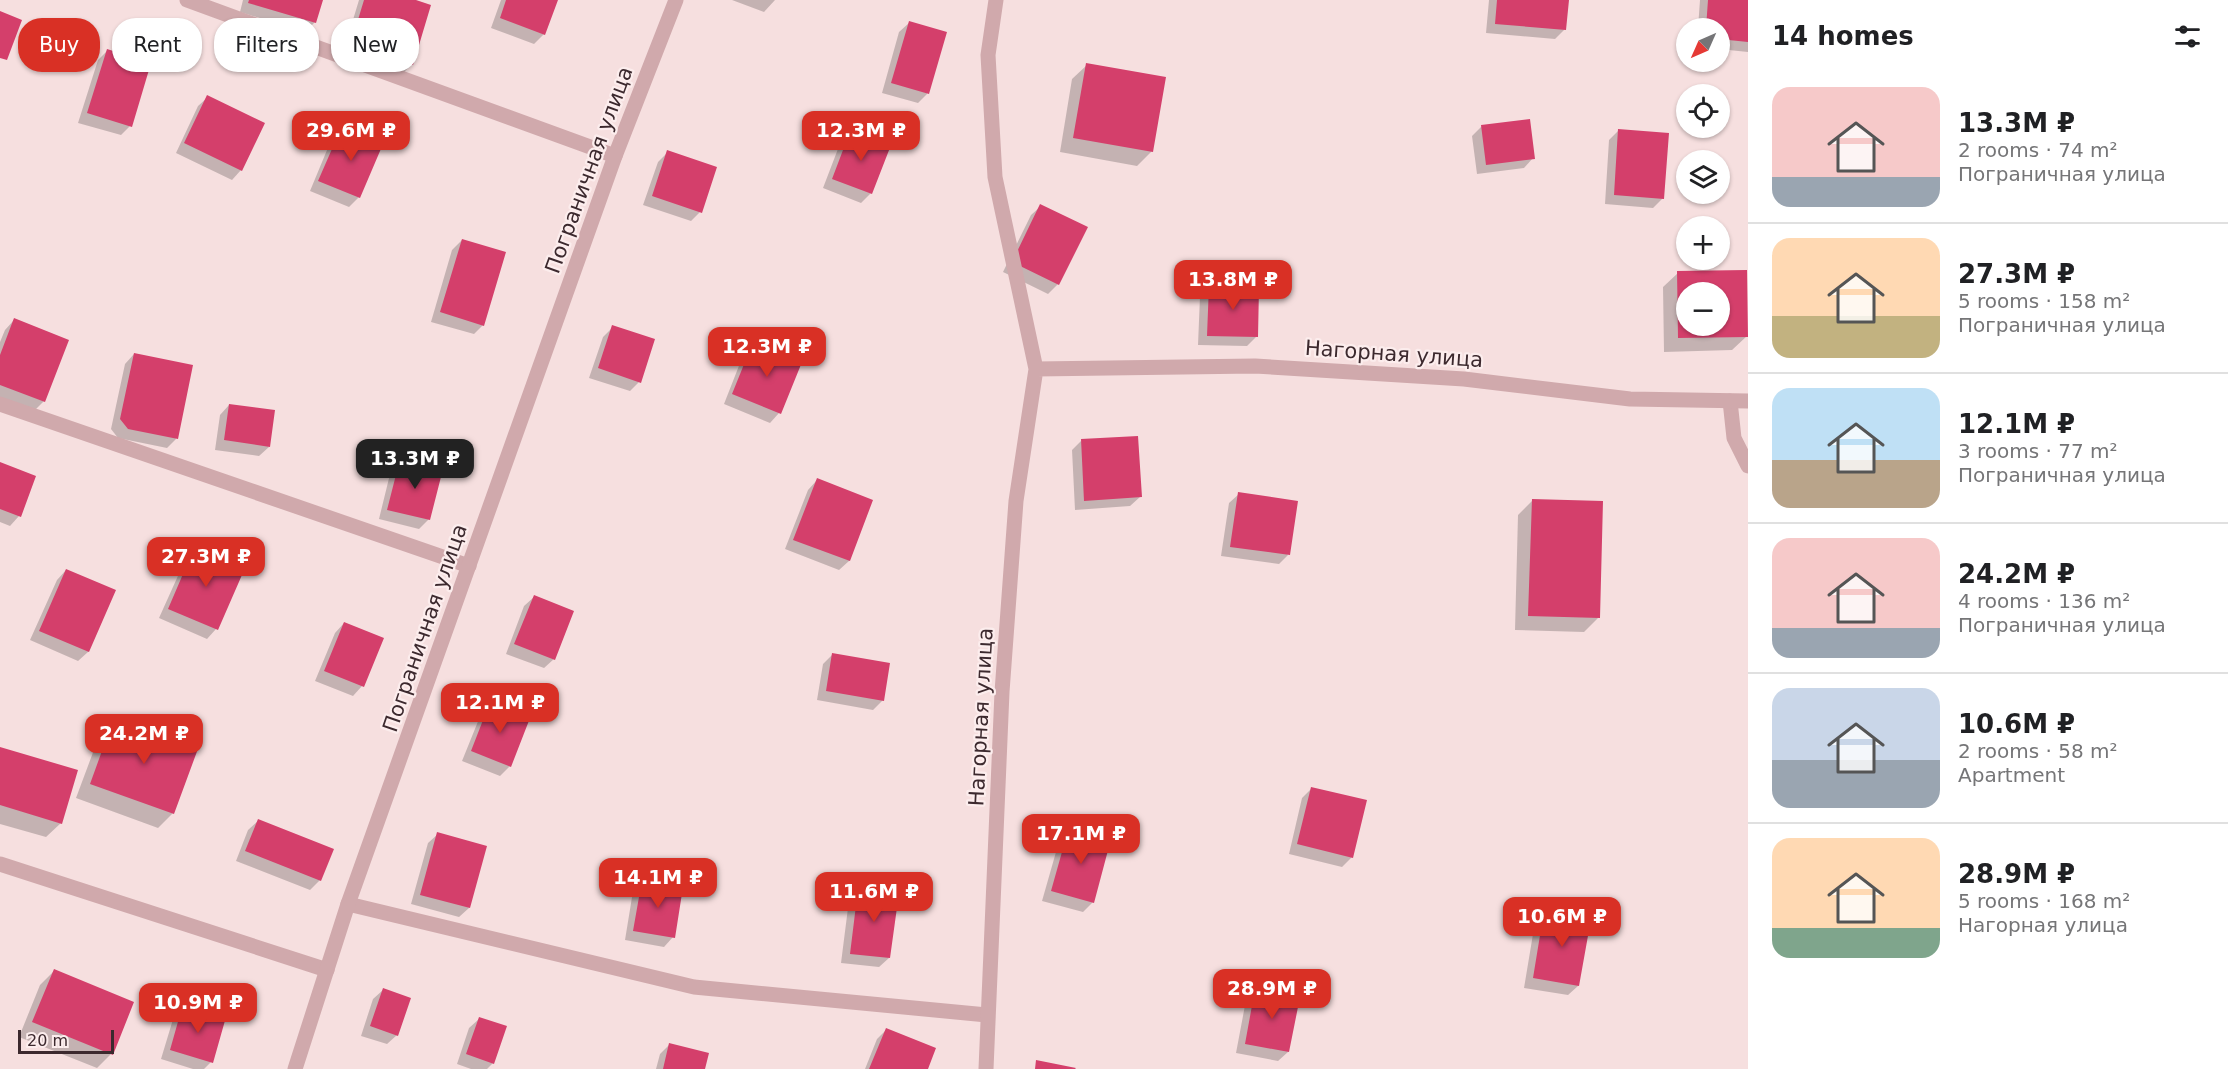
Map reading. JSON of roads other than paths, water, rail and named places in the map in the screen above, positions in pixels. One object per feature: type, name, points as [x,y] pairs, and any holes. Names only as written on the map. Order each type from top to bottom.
[{"type":"street","points":[[188,0],[615,156]]},
{"type":"street","name":"Пограничная улица","points":[[295,1069],[348,904],[615,156],[676,0]]},
{"type":"street","name":"Нагорная улица","points":[[986,1069],[1002,692],[1015,513],[1036,369],[995,177],[988,55],[996,0]]},
{"type":"street","name":"Нагорная улица","points":[[1036,369],[1255,366],[1464,379],[1630,399],[1748,401]]},
{"type":"street","points":[[1730,401],[1734,438],[1748,466]]},
{"type":"street","points":[[0,404],[469,566]]},
{"type":"street","points":[[0,864],[327,970]]},
{"type":"street","points":[[348,904],[694,987],[987,1015]]}]
